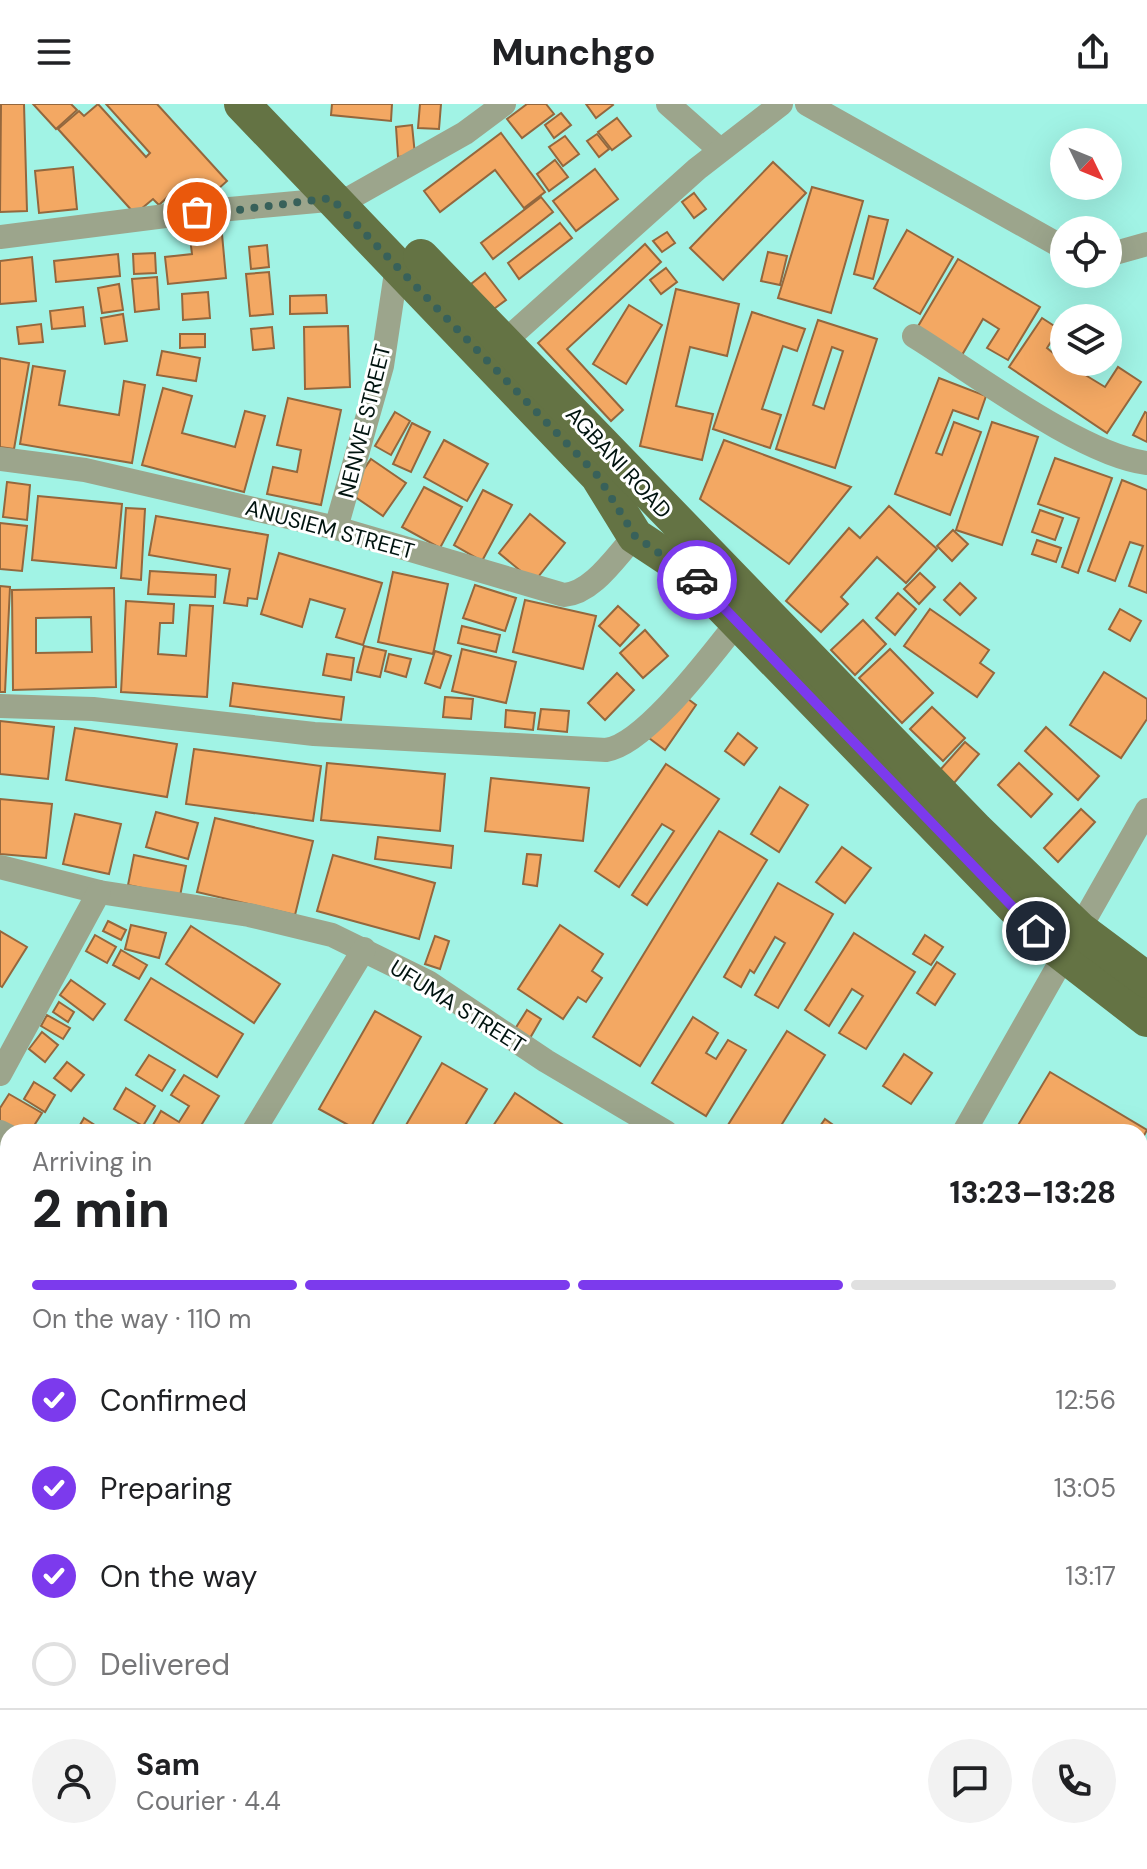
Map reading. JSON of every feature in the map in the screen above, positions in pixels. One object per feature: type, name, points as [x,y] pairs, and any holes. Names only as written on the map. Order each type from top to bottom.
[{"type":"main road","name":"AGBANI ROAD","points":[[242,104],[340,198],[401,237],[505,341],[681,528],[976,830],[1072,944],[1147,980]]},
{"type":"main road","name":"AGBANI ROAD","points":[[270,104],[340,198],[397,266],[598,476],[635,536],[688,571],[737,623],[1147,1019]]},
{"type":"street","points":[[0,237],[340,198],[465,133],[504,104]]},
{"type":"street","points":[[668,104],[720,150]]},
{"type":"street","points":[[505,341],[720,150],[781,104]]},
{"type":"street","points":[[807,104],[1050,240]]},
{"type":"street","points":[[1122,251],[1147,244]]},
{"type":"street","name":"NENWE STREET","points":[[336,528],[382,366],[397,266]]},
{"type":"street","points":[[914,336],[1080,440],[1123,460],[1147,463]]},
{"type":"street","name":"ANUSIEM STREET","points":[[0,459],[85,470],[336,528],[564,595],[573,594],[590,584],[635,536]]},
{"type":"street","points":[[0,706],[93,709],[403,741],[518,743],[606,750],[625,745],[647,726],[737,623]]},
{"type":"street","points":[[969,1124],[1147,810]]},
{"type":"street","name":"UFUMA STREET","points":[[0,867],[99,892],[249,915],[332,935],[428,982],[546,1061],[652,1124]]},
{"type":"street","points":[[0,1074],[99,892]]},
{"type":"street","points":[[258,1124],[364,949]]},
{"type":"building","points":[[1,104],[24,104],[27,211],[0,212]]},
{"type":"building","points":[[33,104],[71,104],[77,110],[56,129]]},
{"type":"building","points":[[98,104],[146,157],[150,153],[106,104],[157,104],[227,181],[196,209],[177,188],[159,205],[153,199],[135,214],[58,129],[79,111],[84,116]]},
{"type":"building","points":[[332,104],[392,104],[391,121],[331,115]]},
{"type":"building","points":[[420,104],[441,104],[439,129],[418,128]]},
{"type":"building","points":[[527,104],[546,104],[554,114],[522,138],[507,119]]},
{"type":"building","points":[[586,104],[612,104],[613,105],[596,118]]},
{"type":"building","points":[[561,113],[571,125],[554,138],[545,125]]},
{"type":"building","points":[[617,118],[631,136],[612,150],[598,132]]},
{"type":"building","points":[[412,125],[415,155],[398,157],[396,127]]},
{"type":"building","points":[[501,133],[545,192],[524,208],[495,170],[440,212],[424,191]]},
{"type":"building","points":[[597,134],[609,149],[599,157],[587,141]]},
{"type":"building","points":[[565,136],[579,154],[563,166],[549,147]]},
{"type":"building","points":[[555,160],[568,177],[549,191],[537,174]]},
{"type":"building","points":[[773,162],[806,193],[723,280],[690,248]]},
{"type":"building","points":[[73,167],[77,209],[39,213],[35,171]]},
{"type":"building","points":[[595,169],[618,199],[576,231],[553,201]]},
{"type":"building","points":[[812,187],[863,201],[831,313],[778,298]]},
{"type":"building","points":[[694,193],[706,209],[694,218],[682,202]]},
{"type":"building","points":[[541,197],[553,212],[493,259],[481,243]]},
{"type":"building","points":[[869,216],[888,220],[873,279],[854,274]]},
{"type":"building","points":[[560,223],[572,238],[519,279],[508,263]]},
{"type":"building","points":[[907,230],[953,257],[920,314],[874,288]]},
{"type":"building","points":[[667,232],[675,243],[662,252],[653,241]]},
{"type":"building","points":[[222,234],[226,278],[168,284],[165,257],[192,254],[190,238]]},
{"type":"building","points":[[645,244],[661,262],[567,349],[623,410],[611,421],[538,343]]},
{"type":"building","points":[[267,245],[269,267],[251,269],[249,247]]},
{"type":"building","points":[[768,252],[787,256],[780,285],[761,281]]},
{"type":"building","points":[[155,253],[156,273],[134,274],[133,254]]},
{"type":"building","points":[[118,254],[120,276],[56,282],[54,261]]},
{"type":"building","points":[[32,257],[36,301],[0,304],[0,261]]},
{"type":"building","points":[[958,259],[1040,307],[1008,360],[987,348],[999,329],[983,319],[962,355],[917,328]]},
{"type":"building","points":[[666,268],[677,282],[661,294],[650,280]]},
{"type":"building","points":[[269,272],[273,314],[250,316],[246,274]]},
{"type":"building","points":[[485,273],[506,300],[491,311],[471,284]]},
{"type":"building","points":[[157,277],[159,309],[135,312],[132,279]]},
{"type":"building","points":[[119,284],[123,310],[102,313],[98,288]]},
{"type":"building","points":[[676,289],[739,304],[727,356],[690,347],[676,406],[713,414],[702,460],[640,446]]},
{"type":"building","points":[[208,292],[210,318],[183,320],[182,294]]},
{"type":"building","points":[[326,295],[327,313],[290,314],[290,296]]},
{"type":"building","points":[[629,305],[662,325],[626,384],[593,364]]},
{"type":"building","points":[[83,307],[85,326],[52,329],[50,311]]},
{"type":"building","points":[[752,312],[805,329],[797,351],[783,346],[762,409],[781,415],[770,448],[713,429]]},
{"type":"building","points":[[123,314],[127,341],[105,344],[101,318]]},
{"type":"building","points":[[1042,318],[1050,323],[1050,343],[1047,348],[1050,350],[1050,376],[1087,376],[1105,387],[1112,376],[1122,376],[1122,370],[1141,382],[1107,433],[1009,367]]},
{"type":"building","points":[[818,320],[877,339],[835,468],[776,449]],"holes":[[[832,347],[843,351],[824,409],[813,405]]]},
{"type":"building","points":[[41,324],[43,342],[19,344],[17,327]]},
{"type":"building","points":[[348,326],[350,387],[305,389],[304,327]]},
{"type":"building","points":[[272,327],[274,348],[253,350],[251,329]]},
{"type":"building","points":[[180,334],[205,334],[205,347],[180,348]]},
{"type":"building","points":[[162,351],[200,358],[196,381],[157,375]]},
{"type":"building","points":[[0,358],[29,363],[14,449],[0,447]]},
{"type":"building","points":[[33,366],[65,371],[59,405],[119,415],[124,381],[145,385],[132,463],[20,444]]},
{"type":"building","points":[[939,378],[986,396],[978,419],[953,410],[936,453],[942,455],[954,422],[981,432],[950,515],[895,494]]},
{"type":"building","points":[[163,388],[192,396],[182,433],[235,447],[245,411],[265,416],[244,492],[142,465]]},
{"type":"building","points":[[288,398],[341,410],[321,505],[267,494],[273,467],[297,472],[301,450],[277,445]]},
{"type":"building","points":[[395,412],[410,421],[391,455],[375,446]]},
{"type":"building","points":[[1147,413],[1147,442],[1133,435]]},
{"type":"building","points":[[992,422],[1038,437],[1002,545],[956,530]]},
{"type":"building","points":[[412,423],[430,432],[411,472],[393,464]]},
{"type":"building","points":[[444,440],[488,464],[467,501],[424,477]]},
{"type":"building","points":[[724,440],[851,487],[789,564],[700,499]]},
{"type":"building","points":[[1055,458],[1112,478],[1078,573],[1062,567],[1079,518],[1038,504]]},
{"type":"building","points":[[371,459],[406,483],[383,516],[348,492]]},
{"type":"building","points":[[1122,480],[1147,490],[1147,593],[1129,586],[1143,546],[1130,542],[1115,581],[1088,571]]},
{"type":"building","points":[[7,482],[30,485],[27,520],[3,517]]},
{"type":"building","points":[[424,487],[462,507],[440,548],[402,527]]},
{"type":"building","points":[[483,490],[512,505],[482,561],[454,545]]},
{"type":"building","points":[[38,496],[122,504],[116,568],[32,560]]},
{"type":"building","points":[[889,506],[937,549],[906,583],[877,557],[841,597],[848,604],[821,632],[786,601],[849,528],[860,538]]},
{"type":"building","points":[[126,508],[145,509],[141,580],[121,578]]},
{"type":"building","points":[[1040,510],[1063,518],[1055,540],[1032,532]]},
{"type":"building","points":[[530,514],[565,543],[534,582],[499,553]]},
{"type":"building","points":[[156,516],[268,535],[257,599],[248,598],[247,606],[224,603],[230,569],[149,555]]},
{"type":"building","points":[[0,523],[27,526],[22,571],[0,569]]},
{"type":"building","points":[[953,530],[968,544],[952,561],[937,546]]},
{"type":"building","points":[[1037,540],[1061,548],[1056,562],[1032,554]]},
{"type":"building","points":[[279,553],[382,583],[363,645],[336,637],[345,609],[310,599],[302,627],[261,614]]},
{"type":"building","points":[[150,571],[216,575],[215,597],[148,594]]},
{"type":"building","points":[[393,572],[448,584],[433,654],[378,642]]},
{"type":"building","points":[[920,573],[935,587],[919,604],[904,589]]},
{"type":"building","points":[[960,583],[976,598],[960,615],[944,600]]},
{"type":"building","points":[[475,585],[516,598],[505,631],[463,618]]},
{"type":"building","points":[[0,586],[10,587],[5,692],[0,692]]},
{"type":"building","points":[[114,588],[116,687],[13,690],[12,590]],"holes":[[[91,617],[92,652],[36,653],[36,618]]]},
{"type":"building","points":[[898,593],[916,609],[895,635],[876,618]]},
{"type":"building","points":[[525,600],[596,616],[583,669],[513,652]]},
{"type":"building","points":[[126,601],[174,604],[173,623],[160,623],[158,654],[186,656],[190,605],[213,606],[207,697],[121,692]]},
{"type":"building","points":[[618,606],[639,625],[620,646],[599,626]]},
{"type":"building","points":[[930,609],[989,650],[980,663],[994,673],[977,697],[904,646]]},
{"type":"building","points":[[1120,609],[1141,621],[1130,641],[1109,629]]},
{"type":"building","points":[[863,620],[886,644],[855,675],[831,650]]},
{"type":"building","points":[[462,626],[500,635],[496,652],[458,643]]},
{"type":"building","points":[[645,630],[668,656],[643,678],[620,653]]},
{"type":"building","points":[[364,646],[386,651],[380,677],[357,672]]},
{"type":"building","points":[[462,649],[516,662],[506,703],[452,691]]},
{"type":"building","points":[[890,649],[933,693],[902,723],[859,678]]},
{"type":"building","points":[[435,651],[451,656],[440,688],[425,683]]},
{"type":"building","points":[[327,654],[354,658],[351,680],[323,675]]},
{"type":"building","points":[[389,654],[411,659],[406,677],[385,671]]},
{"type":"building","points":[[1104,672],[1147,699],[1147,719],[1121,758],[1070,725]]},
{"type":"building","points":[[617,673],[634,690],[605,720],[588,703]]},
{"type":"building","points":[[233,683],[344,697],[341,720],[230,706]]},
{"type":"building","points":[[680,693],[696,705],[665,750],[649,738]]},
{"type":"building","points":[[445,697],[473,699],[471,719],[443,717]]},
{"type":"building","points":[[932,707],[965,738],[943,761],[910,729]]},
{"type":"building","points":[[541,709],[569,711],[567,732],[538,729]]},
{"type":"building","points":[[506,710],[535,713],[533,730],[505,727]]},
{"type":"building","points":[[0,721],[54,727],[48,779],[0,774]]},
{"type":"building","points":[[1046,727],[1099,776],[1078,800],[1025,751]]},
{"type":"building","points":[[75,728],[177,744],[167,797],[66,780]]},
{"type":"building","points":[[738,733],[757,748],[744,765],[725,751]]},
{"type":"building","points":[[965,742],[979,754],[954,783],[940,770]]},
{"type":"building","points":[[194,749],[321,766],[313,821],[186,804]]},
{"type":"building","points":[[327,763],[445,774],[440,831],[321,820]]},
{"type":"building","points":[[1019,763],[1052,794],[1031,817],[998,785]]},
{"type":"building","points":[[666,764],[719,799],[647,905],[632,895],[674,831],[662,824],[619,887],[595,871]]},
{"type":"building","points":[[491,778],[589,788],[583,841],[485,831]]},
{"type":"building","points":[[780,787],[808,805],[779,852],[751,834]]},
{"type":"building","points":[[0,799],[52,804],[46,858],[0,854]]},
{"type":"building","points":[[1081,809],[1095,822],[1058,862],[1044,848]]},
{"type":"building","points":[[156,812],[198,823],[188,859],[146,847]]},
{"type":"building","points":[[75,814],[121,824],[109,874],[63,864]]},
{"type":"building","points":[[215,818],[313,841],[295,915],[197,892]]},
{"type":"building","points":[[719,831],[767,860],[640,1066],[593,1037]]},
{"type":"building","points":[[378,837],[453,846],[451,868],[375,859]]},
{"type":"building","points":[[842,847],[871,868],[845,903],[816,882]]},
{"type":"building","points":[[527,854],[541,855],[537,886],[523,884]]},
{"type":"building","points":[[134,855],[186,866],[180,896],[128,885]]},
{"type":"building","points":[[333,855],[435,883],[419,939],[317,911]]},
{"type":"building","points":[[778,883],[833,914],[778,1008],[755,995],[785,943],[775,937],[754,973],[750,970],[741,987],[724,977]]},
{"type":"building","points":[[108,921],[126,930],[121,940],[103,931]]},
{"type":"building","points":[[131,925],[166,933],[159,958],[125,949]]},
{"type":"building","points":[[560,925],[603,954],[592,971],[602,978],[586,1002],[578,997],[563,1019],[518,989]]},
{"type":"building","points":[[191,926],[280,984],[254,1023],[166,964]]},
{"type":"building","points":[[0,931],[27,947],[2,987],[0,986]]},
{"type":"building","points":[[854,933],[915,972],[866,1049],[839,1033],[863,996],[852,989],[829,1026],[805,1010]]},
{"type":"building","points":[[95,935],[116,947],[107,963],[86,951]]},
{"type":"building","points":[[925,935],[943,947],[931,965],[913,954]]},
{"type":"building","points":[[435,936],[449,941],[440,969],[425,964]]},
{"type":"building","points":[[121,950],[147,965],[139,979],[113,965]]},
{"type":"building","points":[[937,962],[955,974],[935,1005],[917,993]]},
{"type":"building","points":[[151,978],[243,1034],[217,1077],[125,1020]]},
{"type":"building","points":[[71,980],[105,1004],[93,1020],[60,995]]},
{"type":"building","points":[[59,1002],[74,1012],[68,1022],[53,1012]]},
{"type":"building","points":[[527,1010],[541,1019],[530,1038],[515,1029]]},
{"type":"building","points":[[375,1011],[421,1037],[372,1124],[346,1124],[319,1109]]},
{"type":"building","points":[[47,1015],[70,1028],[63,1039],[41,1026]]},
{"type":"building","points":[[693,1017],[718,1033],[706,1053],[716,1059],[728,1040],[746,1050],[706,1116],[652,1083]]},
{"type":"building","points":[[787,1031],[825,1055],[782,1124],[729,1124]]},
{"type":"building","points":[[42,1032],[58,1045],[45,1062],[29,1049]]},
{"type":"building","points":[[904,1054],[932,1073],[911,1104],[883,1086]]},
{"type":"building","points":[[149,1055],[175,1070],[162,1091],[136,1075]]},
{"type":"building","points":[[67,1062],[84,1075],[71,1091],[54,1078]]},
{"type":"building","points":[[442,1063],[487,1089],[466,1124],[407,1124]]},
{"type":"building","points":[[1050,1072],[1137,1124],[1019,1124]]},
{"type":"building","points":[[184,1075],[219,1096],[202,1124],[154,1124],[161,1111],[179,1122],[189,1106],[171,1095]]},
{"type":"building","points":[[34,1082],[55,1095],[45,1112],[24,1099]]},
{"type":"building","points":[[126,1088],[155,1106],[144,1124],[114,1109]]},
{"type":"building","points":[[515,1093],[562,1124],[494,1124]]},
{"type":"building","points":[[9,1094],[42,1113],[35,1124],[5,1124],[0,1121],[0,1108]]},
{"type":"way so far","points":[[197,212],[230,211],[331,198],[598,476],[635,536],[697,580]]},
{"type":"route","points":[[697,580],[1036,931]]}]
